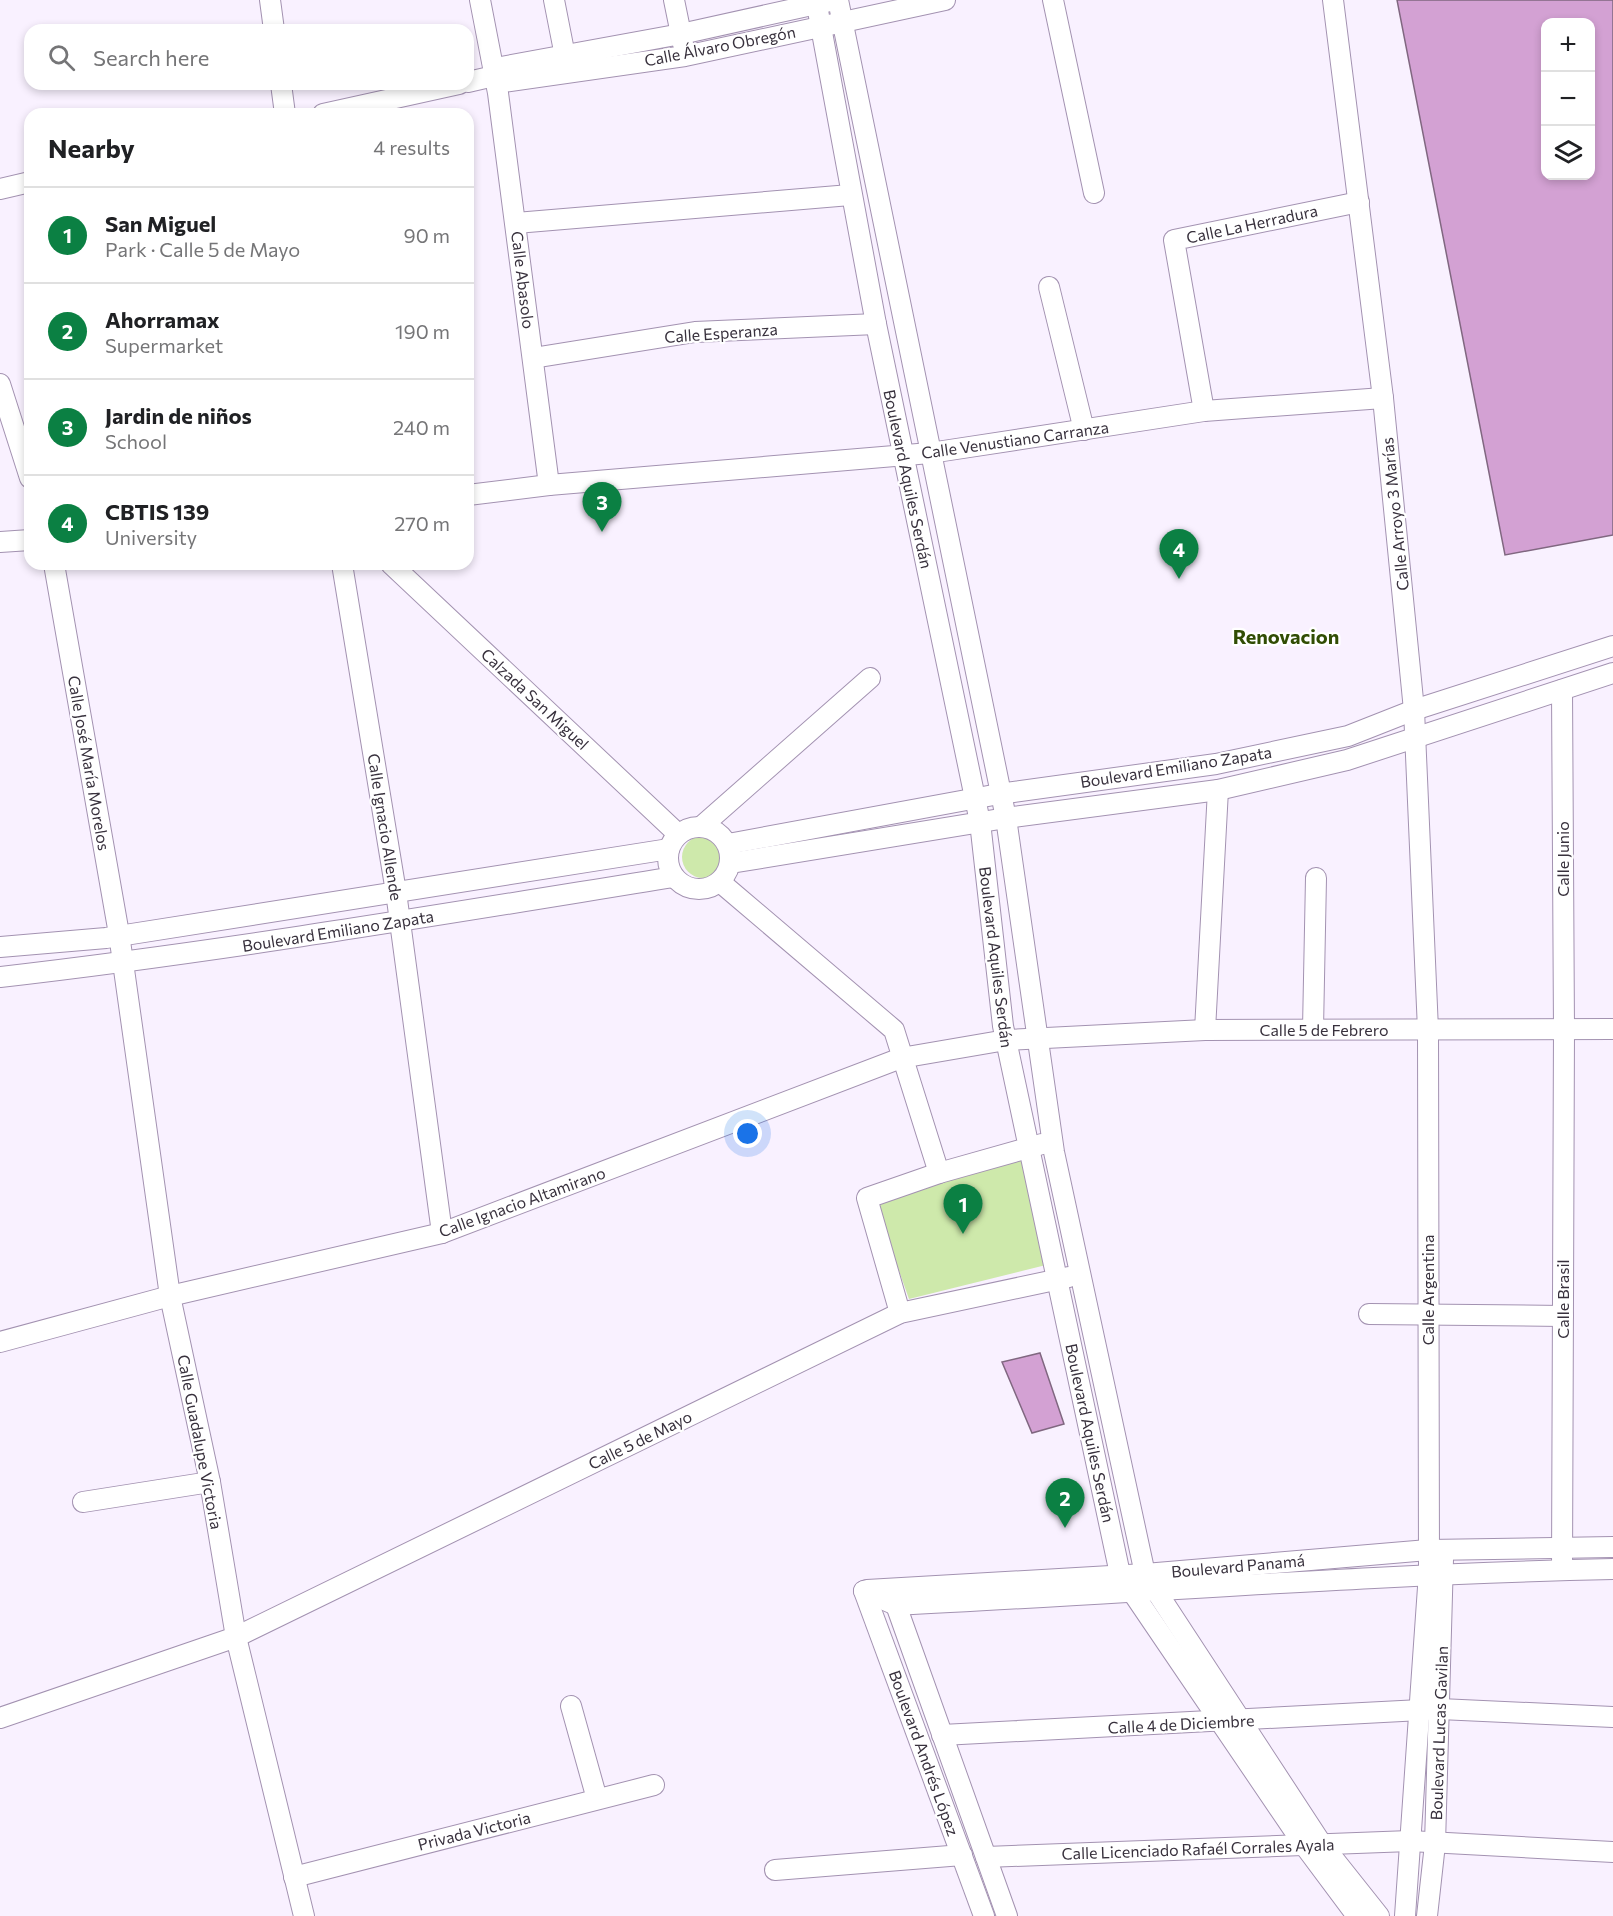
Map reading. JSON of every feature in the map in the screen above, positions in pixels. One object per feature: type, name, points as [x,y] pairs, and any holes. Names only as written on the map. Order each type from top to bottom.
[{"type":"street","points":[[270,0],[273,24]]},
{"type":"street","name":"Calle Abasolo","points":[[480,0],[516,223],[549,485]]},
{"type":"street","points":[[554,0],[565,56]]},
{"type":"street","points":[[674,0],[686,57]]},
{"type":"street","name":"Calle Álvaro Obregón","points":[[494,76],[503,82],[686,57],[822,25],[945,0]]},
{"type":"street","points":[[1053,0],[1094,193]]},
{"type":"street","name":"Calle Arroyo 3 Marías","points":[[1333,0],[1383,398],[1414,710],[1428,1030]]},
{"type":"street","name":"Calle Álvaro Obregón","points":[[474,81],[494,76],[501,67],[681,34],[826,1]]},
{"type":"street","name":"Boulevard Aquiles Serdán","points":[[826,1],[843,22],[999,794],[1006,818],[1035,1037],[1052,1141],[1145,1574],[1244,1722],[1357,1916]]},
{"type":"street","name":"Boulevard Aquiles Serdán","points":[[826,1],[822,25],[850,195],[980,822],[1006,1040],[1120,1574],[1222,1722],[1313,1844],[1379,1916]]},
{"type":"street","points":[[282,90],[284,108]]},
{"type":"street","points":[[350,108],[432,90]]},
{"type":"street","points":[[0,189],[24,183]]},
{"type":"street","points":[[516,223],[850,195]]},
{"type":"street","name":"Calle La Herradura","points":[[1204,411],[1174,240],[1359,202]]},
{"type":"street","points":[[1049,287],[1084,430]]},
{"type":"street","name":"Calle Esperanza","points":[[533,358],[695,332],[876,324]]},
{"type":"street","points":[[0,384],[24,459]]},
{"type":"street","name":"Calle Venustiano Carranza","points":[[474,494],[549,485],[903,456],[1204,411],[1383,398]]},
{"type":"street","points":[[0,542],[24,540]]},
{"type":"street","name":"Calle José María Morelos","points":[[55,570],[123,963]]},
{"type":"street","name":"Calle Ignacio Allende","points":[[343,570],[396,892],[442,1233]]},
{"type":"street","name":"Calzada San Miguel","points":[[397,570],[674,841]]},
{"type":"street","name":"Boulevard Emiliano Zapata","points":[[729,853],[999,794],[1216,764],[1348,736],[1414,710],[1613,646]]},
{"type":"street","name":"Boulevard Emiliano Zapata","points":[[729,853],[1218,790],[1347,760],[1414,740],[1613,673]]},
{"type":"street","points":[[702,826],[870,678]]},
{"type":"street","name":"Calle Junio","points":[[1562,690],[1564,1029]]},
{"type":"street","points":[[1205,1030],[1218,790]]},
{"type":"street","points":[[702,826],[712,829],[729,853],[720,882],[709,888],[696,889],[684,885],[674,877],[668,858],[674,841],[689,828],[702,826]]},
{"type":"street","name":"Boulevard Emiliano Zapata","points":[[0,947],[106,938],[119,934],[396,892],[674,841]]},
{"type":"street","name":"Boulevard Emiliano Zapata","points":[[0,976],[123,963],[400,922],[674,877]]},
{"type":"street","points":[[1313,1029],[1316,878]]},
{"type":"street","points":[[720,882],[894,1030],[939,1173]]},
{"type":"street","name":"Calle Guadalupe Victoria","points":[[123,963],[170,1296],[210,1482],[236,1637],[304,1916]]},
{"type":"street","name":"Calle Brasil","points":[[1562,1570],[1564,1029]]},
{"type":"street","name":"Calle 5 de Febrero","points":[[1035,1037],[1205,1030],[1613,1029]]},
{"type":"street","name":"Calle Argentina","points":[[1428,1030],[1427,1313],[1436,1550]]},
{"type":"street","name":"Calle Ignacio Altamirano","points":[[0,1342],[170,1296],[442,1233],[901,1058],[1035,1037]]},
{"type":"street","points":[[900,1313],[867,1198],[939,1173],[1052,1141]]},
{"type":"street","name":"Calle 5 de Mayo","points":[[0,1718],[236,1637],[900,1313],[1080,1274]]},
{"type":"street","points":[[1370,1314],[1563,1316]]},
{"type":"street","points":[[83,1502],[210,1482]]},
{"type":"street","name":"Boulevard Panamá","points":[[864,1591],[1145,1574],[1436,1550],[1613,1547]]},
{"type":"street","name":"Boulevard Lucas Gavilan","points":[[1427,1916],[1435,1844],[1440,1709],[1436,1550]]},
{"type":"street","name":"Boulevard Panamá","points":[[896,1605],[1157,1592],[1436,1573],[1613,1569]]},
{"type":"street","name":"Boulevard Lucas Gavilan","points":[[1406,1916],[1420,1710],[1436,1573]]},
{"type":"street","points":[[864,1591],[896,1605]]},
{"type":"street","name":"Boulevard Andrés López","points":[[864,1591],[984,1916]]},
{"type":"street","name":"Boulevard Andrés López","points":[[896,1605],[1007,1916]]},
{"type":"street","points":[[571,1706],[597,1799]]},
{"type":"street","points":[[1440,1709],[1613,1717]]},
{"type":"street","name":"Calle 4 de Diciembre","points":[[942,1736],[1244,1722],[1440,1709]]},
{"type":"street","name":"Privada Victoria","points":[[294,1877],[654,1785]]},
{"type":"street","name":"Calle Licenciado Rafaél Corrales Ayala","points":[[986,1857],[1410,1841],[1435,1844]]},
{"type":"street","points":[[1435,1844],[1613,1852]]},
{"type":"street","points":[[775,1870],[962,1855]]},
{"type":"green space","points":[[703,836],[711,837],[718,842],[723,849],[723,865],[718,872],[711,877],[703,878],[695,877],[688,872],[683,865],[682,857],[683,849],[688,842],[695,837]]},
{"type":"green space","points":[[1023,1155],[1046,1265],[909,1299],[875,1203]]},
{"type":"building","points":[[1397,0],[1613,0],[1613,535],[1505,555]]},
{"type":"building","points":[[1040,1353],[1064,1424],[1032,1433],[1002,1362]]},
{"type":"place","name":"Jardin de niños","points":[[602,532]]},
{"type":"place","name":"CBTIS 139","points":[[1179,579]]},
{"type":"place","name":"San Miguel","points":[[963,1234]]},
{"type":"place","name":"Ahorramax","points":[[1065,1528]]},
{"type":"district","name":"Renovacion","points":[[1286,637]]}]
